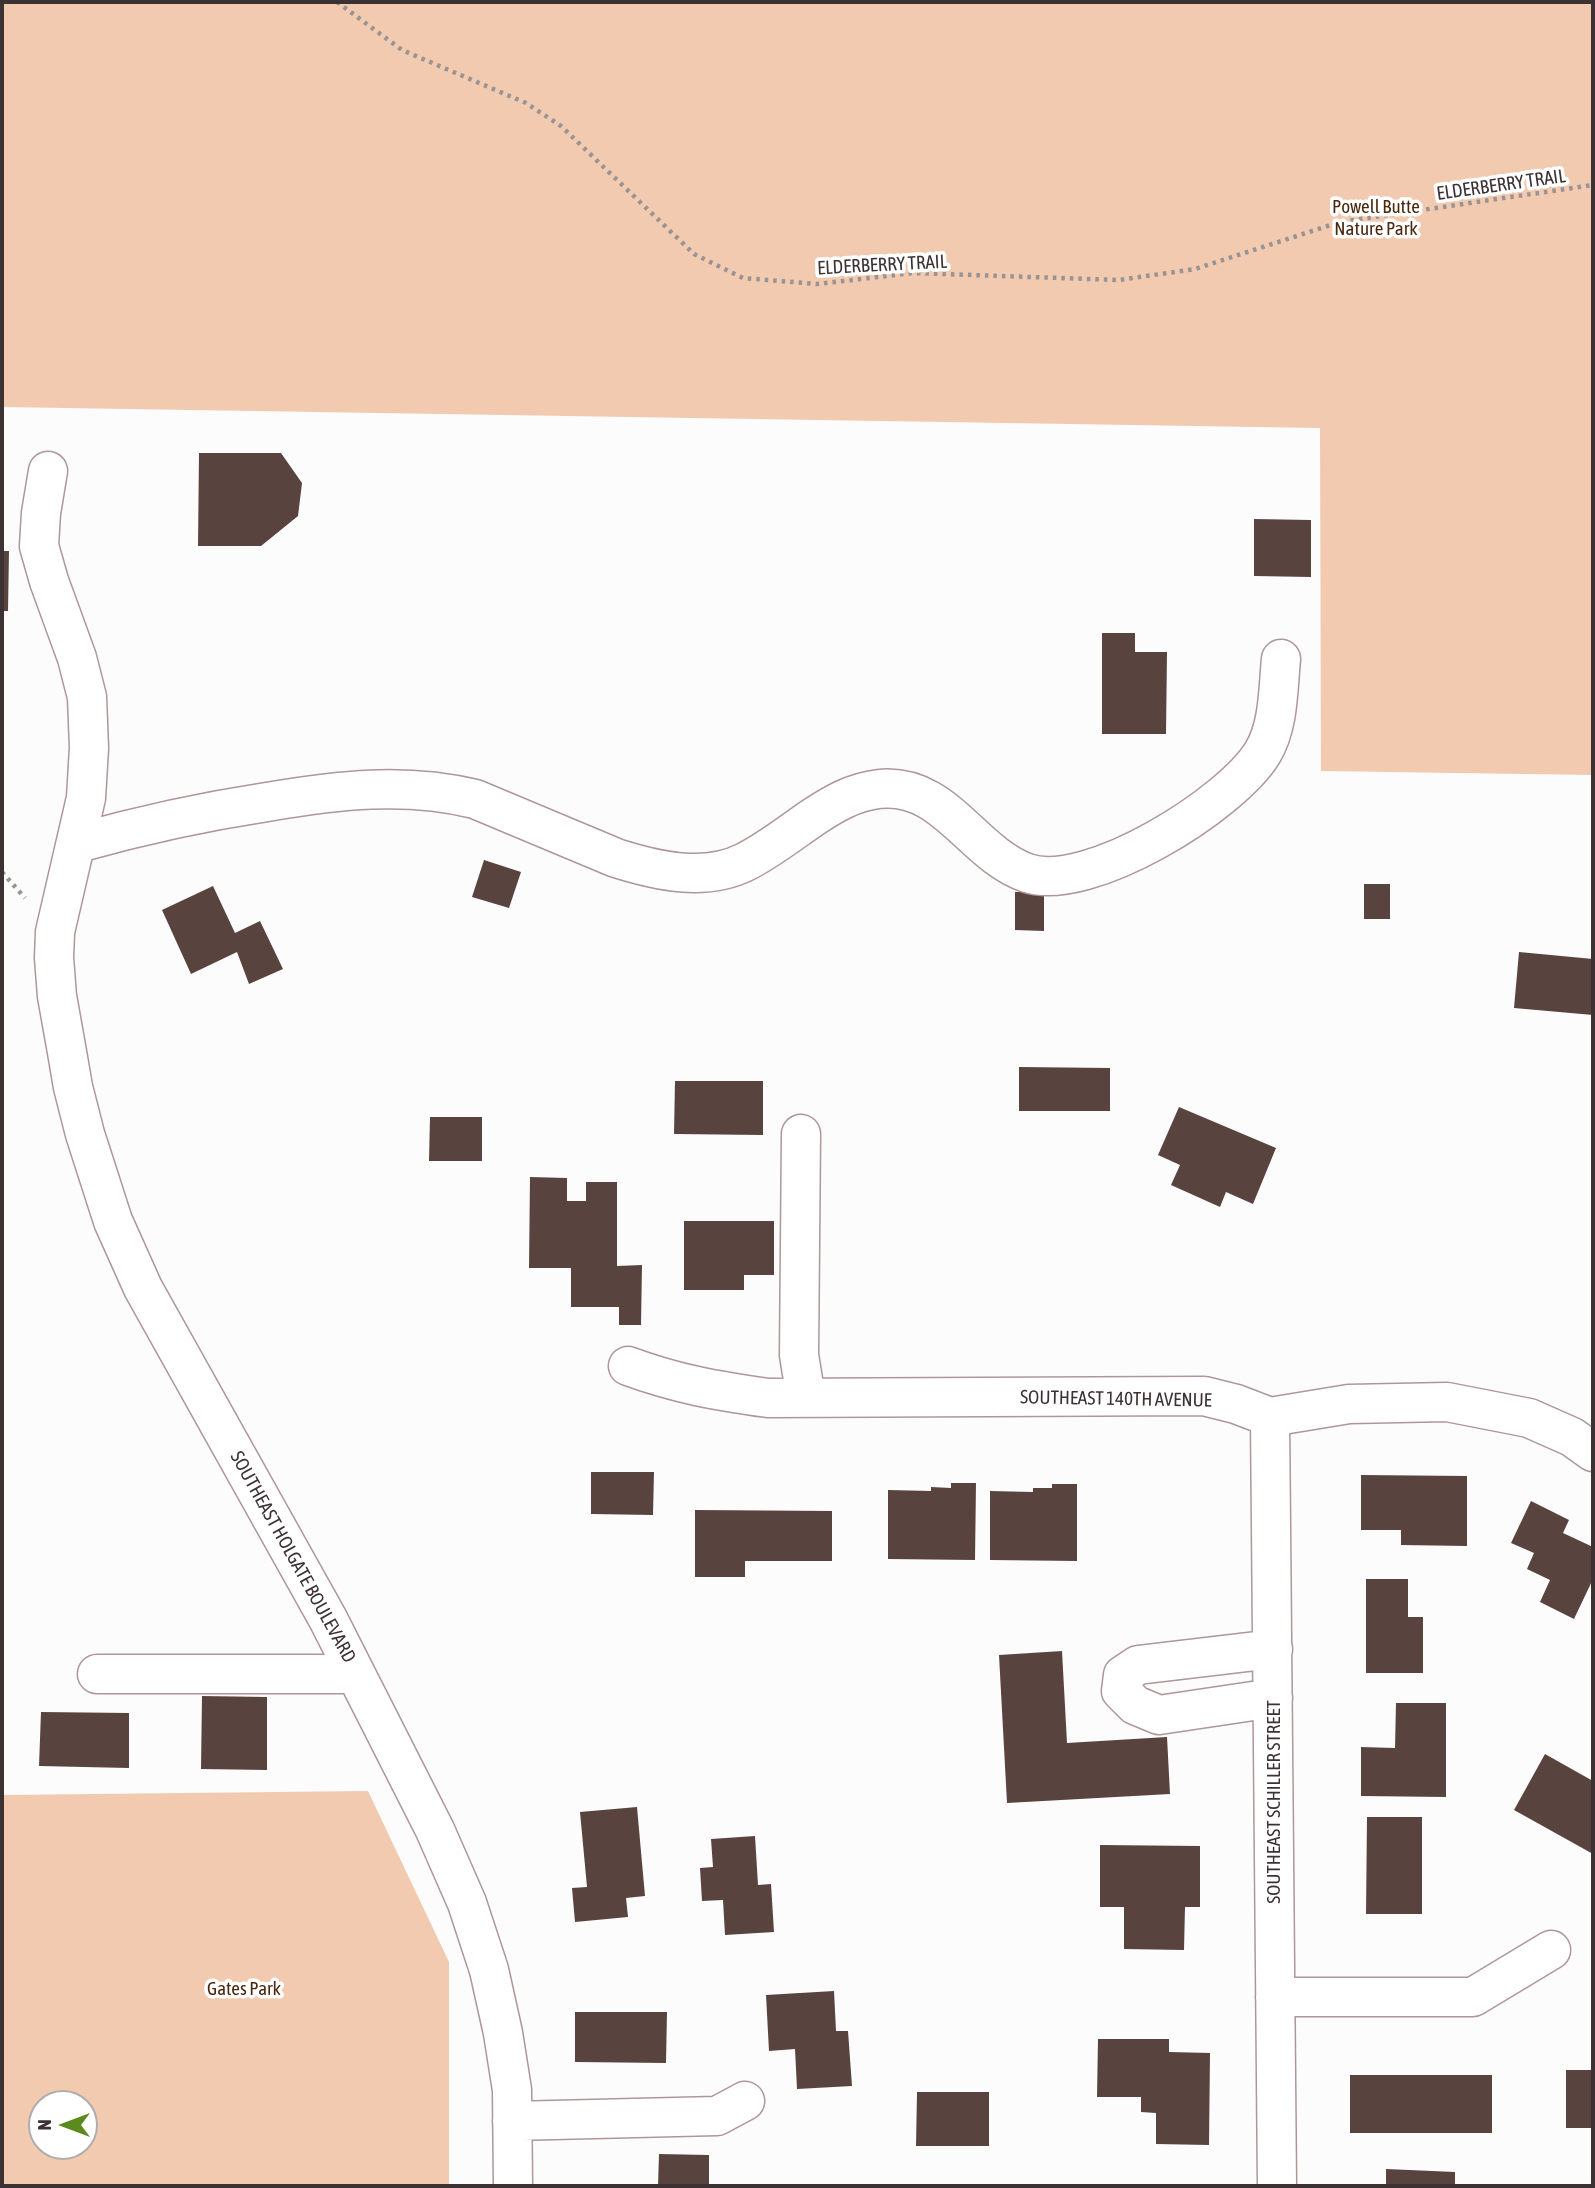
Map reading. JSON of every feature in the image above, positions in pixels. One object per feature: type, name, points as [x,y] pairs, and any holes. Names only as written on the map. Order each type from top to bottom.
[{"type":"street","name":"SOUTHEAST HOLGATE BOULEVARD","points":[[48,471],[39,546],[77,658],[87,697],[89,748],[86,798],[78,843],[55,932],[54,958],[57,996],[73,1087],[96,1172],[119,1236],[155,1309],[252,1480],[356,1674],[435,1830],[479,1934],[503,2033],[512,2090],[513,2186]]},
{"type":"street","points":[[78,843],[191,814],[315,793],[392,788],[452,793],[475,799],[616,858],[659,869],[719,872],[762,853],[834,804],[852,795],[890,788],[908,791],[933,802],[948,812],[995,857],[1029,874],[1078,874],[1114,862],[1172,831],[1243,775],[1263,753],[1271,734],[1281,659]]},
{"type":"street","points":[[801,1133],[799,1355],[806,1398]]},
{"type":"street","name":"SOUTHEAST 140TH AVENUE","points":[[628,1366],[670,1381],[768,1398],[1204,1396],[1270,1418]]},
{"type":"street","points":[[1270,1418],[1349,1404],[1447,1402],[1529,1418],[1572,1437],[1593,1452]]},
{"type":"street","name":"SOUTHEAST SCHILLER STREET","points":[[1270,1418],[1277,2186]]},
{"type":"street","points":[[1273,1649],[1138,1665],[1123,1675],[1121,1692],[1135,1705],[1159,1715],[1273,1698]]},
{"type":"street","points":[[97,1674],[356,1674]]},
{"type":"street","points":[[1275,1997],[1473,1997],[1552,1950]]},
{"type":"street","points":[[512,2121],[717,2116],[745,2101]]},
{"type":"path","name":"ELDERBERRY TRAIL","points":[[337,2],[402,50],[526,103],[561,126],[694,254],[743,278],[817,284],[913,273],[1119,280],[1195,269],[1340,222],[1593,185]]},
{"type":"green space","name":"Powell Butte Nature Park","points":[[2,2],[1593,2],[1593,775],[1321,771],[1320,428],[2,407]]},
{"type":"green space","name":"Gates Park","points":[[368,1791],[449,1962],[449,2186],[2,2186],[2,1795]]},
{"type":"building","points":[[199,453],[281,453],[302,483],[298,516],[261,546],[198,546]]},
{"type":"building","points":[[1254,519],[1311,520],[1311,577],[1254,576]]},
{"type":"building","points":[[2,551],[9,551],[8,611],[2,611]]},
{"type":"building","points":[[1102,633],[1135,633],[1135,652],[1167,652],[1166,734],[1102,734]]},
{"type":"building","points":[[484,860],[521,872],[509,908],[472,897]]},
{"type":"building","points":[[1364,884],[1390,884],[1390,919],[1364,919]]},
{"type":"building","points":[[213,886],[235,933],[260,921],[283,969],[249,984],[237,952],[191,974],[162,910]]},
{"type":"building","points":[[1015,892],[1044,892],[1044,931],[1015,930]]},
{"type":"building","points":[[1519,952],[1593,959],[1593,1015],[1514,1008]]},
{"type":"building","points":[[1019,1067],[1110,1068],[1110,1111],[1019,1111]]},
{"type":"building","points":[[675,1081],[763,1081],[763,1135],[674,1134]]},
{"type":"building","points":[[1179,1107],[1276,1148],[1253,1204],[1226,1192],[1220,1207],[1171,1185],[1180,1165],[1158,1155]]},
{"type":"building","points":[[430,1117],[482,1117],[482,1161],[429,1161]]},
{"type":"building","points":[[530,1177],[567,1178],[567,1201],[586,1201],[586,1182],[617,1182],[617,1266],[642,1265],[641,1325],[619,1325],[619,1307],[571,1307],[571,1268],[529,1268]]},
{"type":"building","points":[[684,1221],[774,1221],[774,1275],[744,1275],[744,1290],[684,1290]]},
{"type":"building","points":[[591,1472],[654,1472],[653,1515],[591,1514]]},
{"type":"building","points":[[1361,1475],[1467,1476],[1467,1546],[1401,1545],[1401,1530],[1361,1530]]},
{"type":"building","points":[[951,1483],[976,1483],[975,1560],[888,1559],[888,1490],[931,1491],[931,1487],[951,1488]]},
{"type":"building","points":[[1052,1484],[1077,1484],[1077,1561],[990,1560],[990,1491],[1033,1492],[1033,1488],[1052,1488]]},
{"type":"building","points":[[1531,1501],[1569,1520],[1563,1533],[1593,1547],[1593,1579],[1574,1619],[1540,1602],[1550,1580],[1527,1569],[1534,1553],[1511,1543]]},
{"type":"building","points":[[695,1510],[832,1511],[832,1561],[745,1561],[745,1577],[695,1577]]},
{"type":"building","points":[[1366,1579],[1408,1579],[1408,1617],[1423,1617],[1423,1673],[1366,1673]]},
{"type":"building","points":[[1062,1651],[1067,1743],[1167,1737],[1170,1794],[1007,1803],[999,1655]]},
{"type":"building","points":[[202,1696],[267,1697],[267,1770],[201,1769]]},
{"type":"building","points":[[1396,1703],[1446,1703],[1446,1797],[1361,1796],[1361,1747],[1395,1748]]},
{"type":"building","points":[[41,1712],[129,1713],[129,1768],[39,1766]]},
{"type":"building","points":[[1545,1754],[1593,1781],[1593,1854],[1514,1810]]},
{"type":"building","points":[[637,1807],[645,1896],[626,1898],[628,1917],[575,1922],[572,1888],[587,1887],[580,1812]]},
{"type":"building","points":[[1367,1817],[1422,1817],[1422,1914],[1366,1914]]},
{"type":"building","points":[[755,1836],[758,1885],[771,1884],[774,1932],[725,1935],[723,1900],[702,1901],[700,1868],[713,1867],[711,1839]]},
{"type":"building","points":[[1100,1845],[1200,1846],[1200,1907],[1185,1907],[1184,1950],[1124,1949],[1124,1907],[1100,1907]]},
{"type":"building","points":[[834,1991],[836,2031],[848,2031],[852,2086],[797,2089],[795,2049],[769,2051],[766,1995]]},
{"type":"building","points":[[575,2012],[667,2012],[666,2063],[575,2062]]},
{"type":"building","points":[[1098,2039],[1169,2039],[1169,2052],[1210,2053],[1209,2145],[1156,2144],[1156,2113],[1141,2112],[1141,2097],[1097,2097]]},
{"type":"building","points":[[1566,2070],[1593,2070],[1593,2128],[1566,2128]]},
{"type":"building","points":[[1350,2075],[1492,2075],[1492,2133],[1350,2133]]},
{"type":"building","points":[[917,2092],[989,2092],[989,2146],[916,2146]]},
{"type":"building","points":[[659,2154],[709,2155],[709,2186],[658,2186]]},
{"type":"building","points":[[1386,2169],[1455,2172],[1455,2186],[1386,2186]]}]
